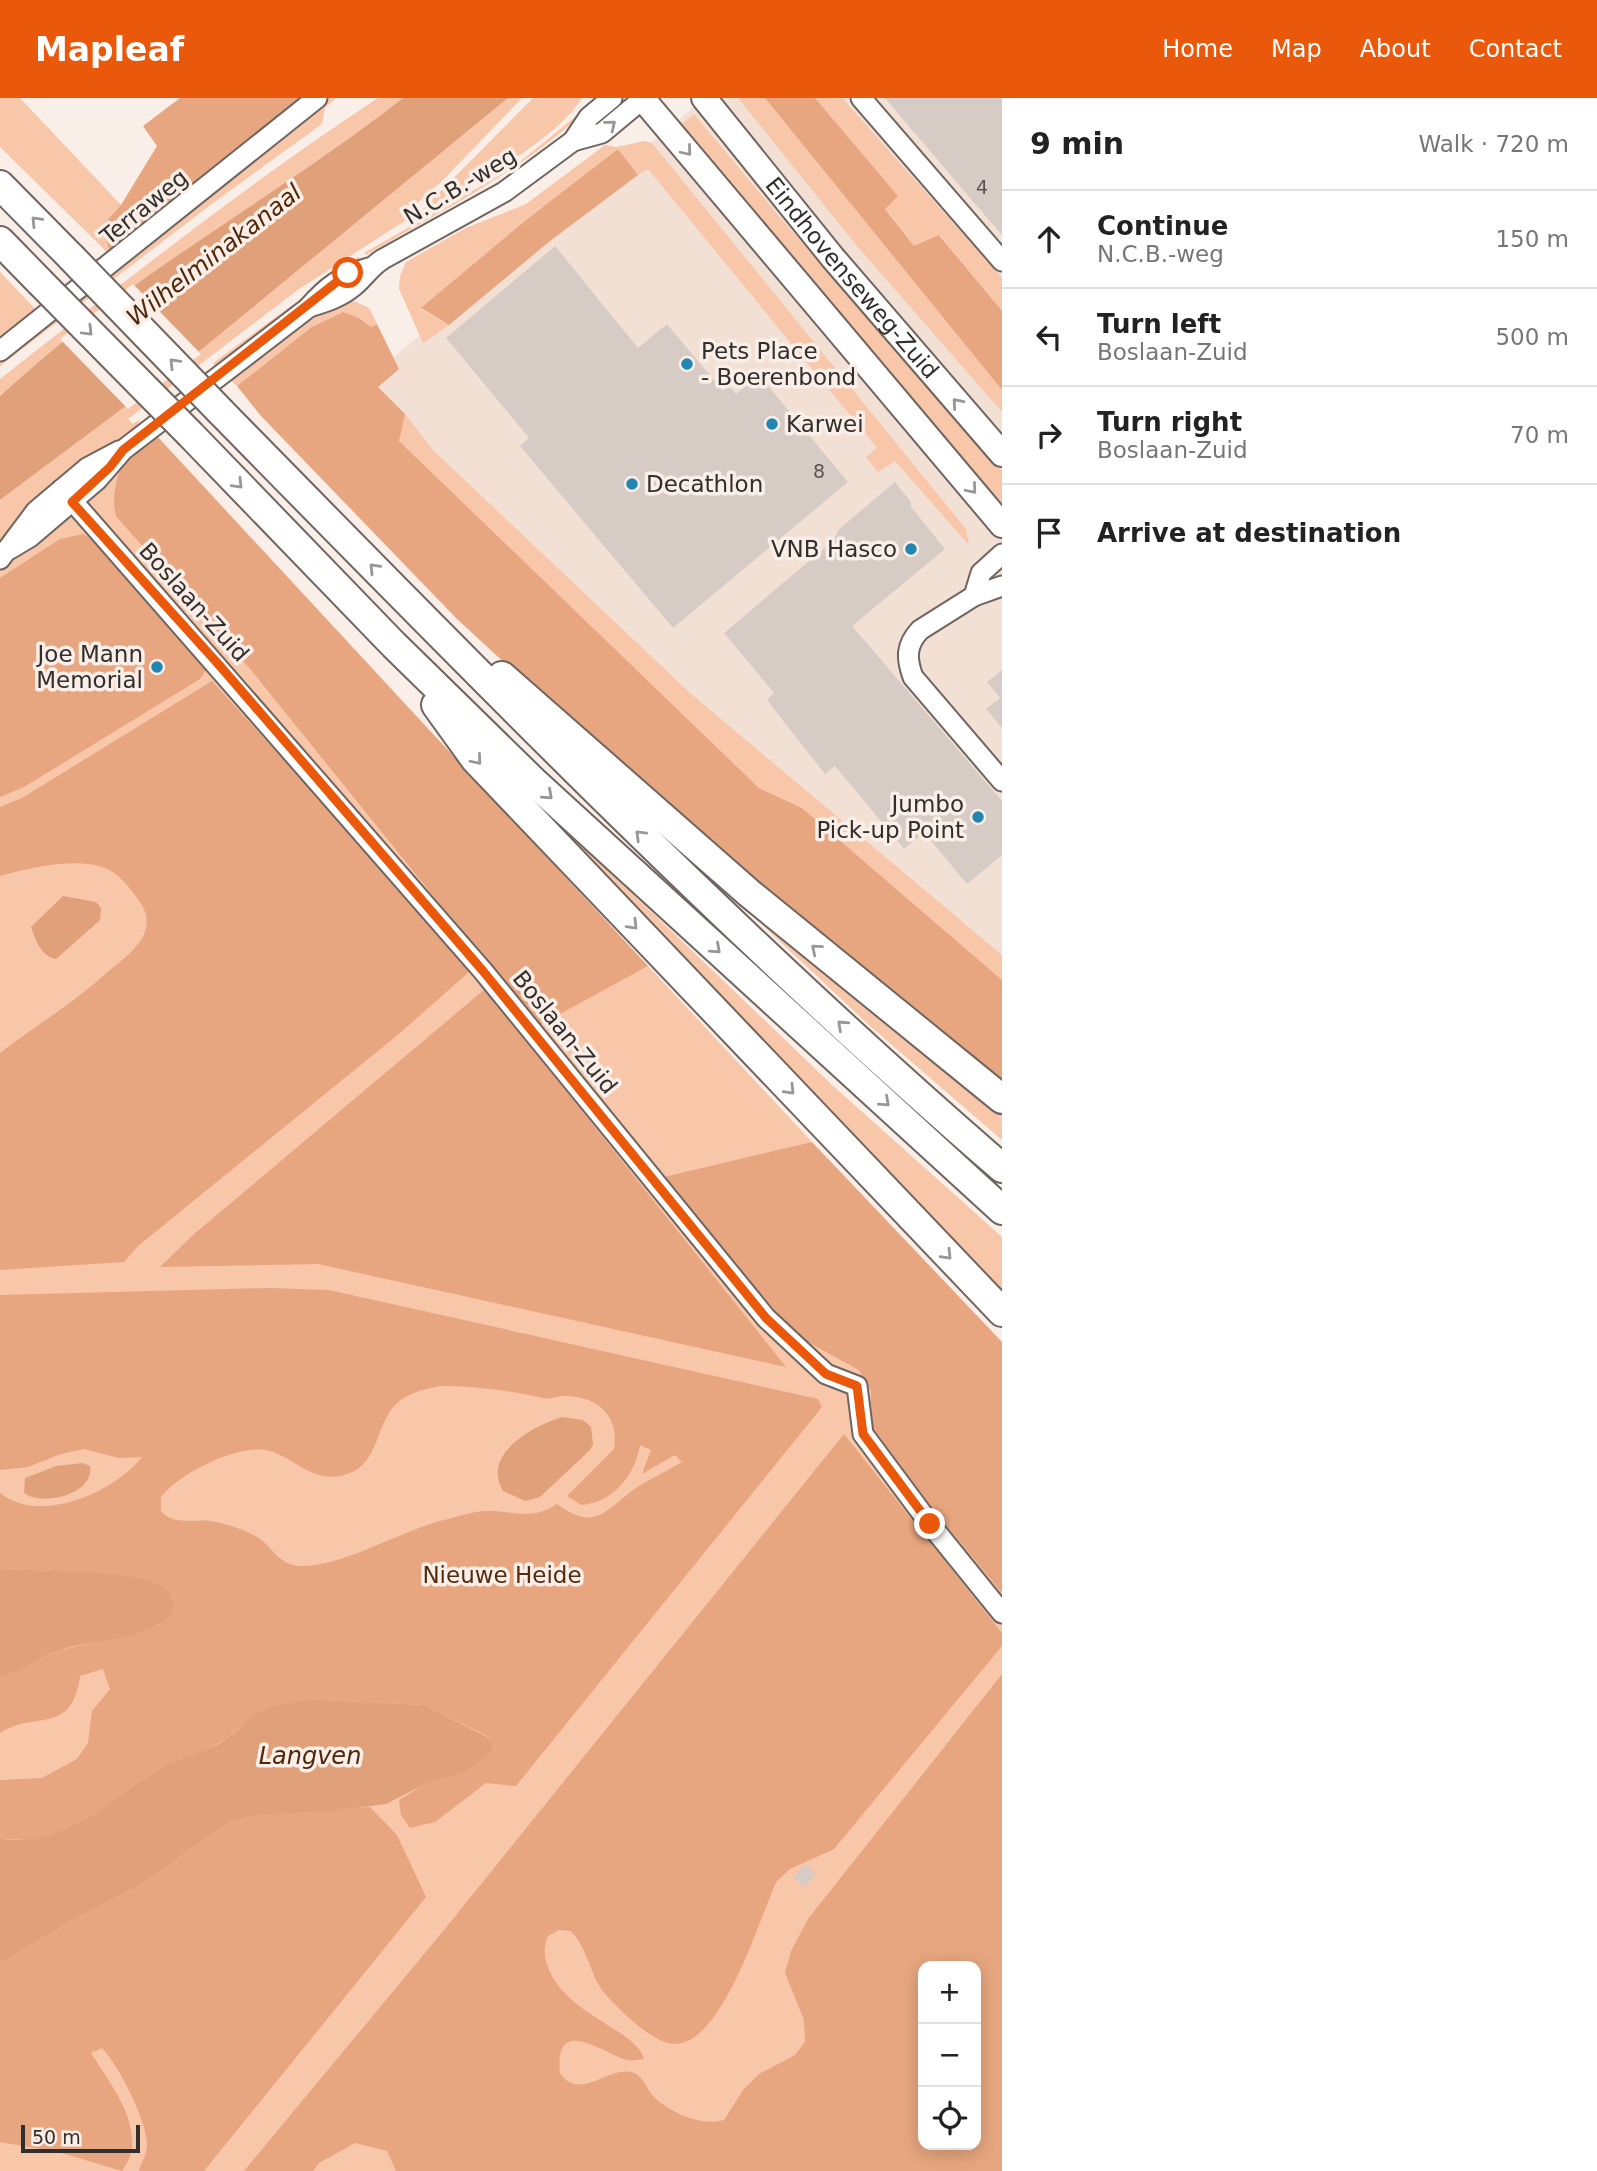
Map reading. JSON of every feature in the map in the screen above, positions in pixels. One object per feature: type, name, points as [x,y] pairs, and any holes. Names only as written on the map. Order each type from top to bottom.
[{"type":"highway","points":[[0,185],[421,616],[716,909],[1002,1168]]},
{"type":"highway","points":[[0,241],[394,646],[533,781],[1002,1210]]},
{"type":"highway","points":[[421,616],[520,690],[749,893],[1002,1099]]},
{"type":"highway","points":[[394,646],[475,759],[1002,1312]]},
{"type":"main road","name":"Eindhovenseweg-Zuid","points":[[643,98],[1002,525]]},
{"type":"main road","name":"Eindhovenseweg-Zuid","points":[[704,98],[832,258],[1002,454]]},
{"type":"street","name":"Terraweg","points":[[0,351],[317,98]]},
{"type":"street","name":"N.C.B.-weg","points":[[5,554],[30,537],[67,495],[104,473],[123,450],[224,369],[308,308],[334,300],[356,284],[369,268],[504,192],[573,141],[589,117],[612,98]]},
{"type":"street","name":"N.C.B.-weg","points":[[573,141],[602,133],[643,98]]},
{"type":"street","points":[[862,98],[1002,261]]},
{"type":"street","name":"Boslaan-Zuid","points":[[67,495],[220,666],[483,971],[766,1318],[826,1374],[857,1386],[863,1434],[930,1524],[1002,1613]]},
{"type":"street","points":[[974,596],[981,573],[1002,554]]},
{"type":"street","points":[[1002,586],[974,596],[920,630],[909,646],[908,664],[913,677],[1002,781]]},
{"type":"shaded area","points":[[705,98],[1002,98],[1002,1025],[324,415]]},
{"type":"green space","points":[[0,98],[20,98],[121,205],[102,226],[111,256],[0,147]]},
{"type":"green space","points":[[180,98],[305,98],[111,256],[102,226],[121,205],[157,146],[143,126]]},
{"type":"green space","points":[[328,98],[336,98],[325,108],[322,124],[213,203],[0,366],[0,361],[167,232]]},
{"type":"green space","points":[[378,98],[403,98],[314,163],[120,296],[0,396],[0,379],[234,199]]},
{"type":"green space","name":"Nieuwe Heide","points":[[508,98],[522,98],[442,181],[412,208],[406,220],[299,289],[128,419],[133,424],[140,419],[137,428],[638,971],[648,966],[812,1142],[801,1145],[1002,1352],[1002,2171],[0,2171],[0,500],[202,349]]},
{"type":"green space","points":[[533,98],[582,98],[570,114],[532,147],[486,177],[422,210]]},
{"type":"green space","points":[[738,98],[765,98],[1002,390],[1002,412],[857,246]]},
{"type":"green space","points":[[765,98],[815,98],[898,196],[885,209],[914,246],[939,235],[1002,311],[1002,390]]},
{"type":"green space","points":[[815,98],[842,98],[1002,278],[1002,311],[940,235],[915,247],[885,208],[898,196]]},
{"type":"green space","points":[[582,114],[557,135],[531,155],[505,173],[366,255],[364,253],[512,168]]},
{"type":"green space","points":[[694,114],[778,215],[1002,470],[1002,503],[876,362],[676,129]]},
{"type":"green space","points":[[645,141],[652,143],[966,529],[969,545],[895,461],[878,472],[866,457],[877,448],[648,169],[638,175],[618,149],[421,309],[449,325],[423,343],[399,289],[400,276],[406,262],[466,228],[526,204],[605,145],[616,147]]},
{"type":"green space","points":[[618,149],[638,175],[550,241],[449,325],[421,308],[525,221]]},
{"type":"green space","points":[[358,257],[360,259],[216,367],[213,363]]},
{"type":"green space","points":[[0,272],[38,312],[14,331],[0,336]]},
{"type":"green space","points":[[350,299],[369,308],[377,324],[371,327],[359,318],[343,312],[312,328],[237,386],[228,378],[287,335]]},
{"type":"green space","points":[[343,312],[359,318],[371,327],[377,324],[399,369],[378,387],[405,414],[399,441],[759,788],[802,808],[1002,980],[1002,1082],[656,802],[457,619],[261,416],[237,386],[312,327]]},
{"type":"green space","points":[[405,414],[434,451],[690,693],[1002,955],[1002,980],[802,808],[759,788],[398,440]]},
{"type":"green space","points":[[155,434],[648,966],[538,1026],[251,670],[116,516],[114,493],[120,470],[131,454]]},
{"type":"green space","points":[[83,534],[109,550],[208,667],[200,679],[24,787],[0,797],[0,578],[60,539]]},
{"type":"green space","points":[[212,681],[389,876],[469,972],[400,1033],[138,1246],[124,1262],[0,1270],[0,1053],[84,992],[127,956],[141,940],[147,920],[145,911],[128,886],[105,868],[80,863],[38,867],[0,876],[0,807],[22,798]]},
{"type":"green space","points":[[446,715],[831,1084],[1002,1237],[1002,1297]]},
{"type":"green space","points":[[591,764],[1002,1108],[1002,1140],[870,1026]]},
{"type":"green space","points":[[485,989],[786,1367],[318,1264],[160,1267],[193,1235]]},
{"type":"green space","points":[[812,1142],[1002,1342],[1002,1593],[881,1446],[870,1423],[871,1391],[859,1370],[784,1329],[660,1178]]},
{"type":"green space","points":[[270,1288],[329,1290],[818,1399],[822,1407],[516,1786],[486,1783],[435,1822],[410,1828],[401,1815],[399,1800],[423,1785],[465,1772],[492,1743],[487,1736],[424,1705],[320,1700],[275,1706],[253,1716],[228,1738],[133,1789],[67,1831],[30,1840],[0,1839],[0,1780],[42,1778],[77,1759],[88,1743],[92,1711],[110,1689],[103,1669],[80,1676],[76,1695],[61,1714],[13,1726],[0,1733],[0,1677],[60,1650],[144,1631],[160,1624],[156,1583],[81,1572],[0,1569],[0,1493],[16,1502],[35,1506],[75,1500],[95,1493],[113,1482],[142,1457],[119,1458],[84,1449],[61,1454],[28,1467],[0,1470],[0,1295]],"holes":[[[440,1386],[479,1388],[545,1398],[575,1397],[586,1399],[603,1409],[613,1426],[614,1449],[567,1496],[581,1505],[603,1499],[621,1485],[633,1467],[640,1445],[651,1450],[642,1474],[675,1455],[682,1462],[639,1486],[598,1516],[580,1516],[557,1504],[534,1513],[477,1512],[430,1524],[354,1554],[317,1565],[292,1565],[281,1559],[263,1541],[235,1527],[211,1521],[172,1519],[161,1511],[161,1497],[182,1478],[211,1462],[243,1451],[270,1451],[323,1476],[333,1477],[355,1471],[370,1455],[389,1413],[396,1404],[422,1390]]]},
{"type":"green space","points":[[844,1434],[1002,1633],[1002,1646],[834,1849],[790,1869],[777,1881],[748,1952],[720,2009],[703,2030],[685,2042],[665,2042],[657,2039],[619,2009],[601,1989],[582,1947],[571,1931],[559,1930],[548,1936],[546,1959],[557,1984],[569,1998],[628,2038],[644,2059],[627,2060],[583,2042],[572,2041],[565,2045],[560,2055],[560,2073],[568,2081],[587,2084],[627,2071],[636,2074],[653,2096],[676,2112],[696,2120],[724,2120],[743,2090],[759,2074],[795,2055],[805,2042],[804,2020],[785,1973],[791,1951],[808,1919],[1002,1674],[1002,2171],[396,2171],[387,2151],[355,2143],[319,2163],[313,2171],[244,2171],[444,1930]]},
{"type":"green space","points":[[370,1807],[397,1835],[426,1897],[204,2171],[139,2171],[147,2144],[142,2121],[123,2080],[102,2048],[91,2053],[117,2095],[130,2126],[130,2157],[122,2171],[58,2152],[0,2142],[0,1963],[76,1918],[140,1885],[229,1822],[254,1815]]},
{"type":"water","name":"Wilhelminakanaal","points":[[403,98],[508,98],[202,349],[0,500],[0,396],[120,296],[314,163]]},
{"type":"water","points":[[63,896],[96,902],[101,908],[100,920],[56,959],[42,951],[31,927]]},
{"type":"water","points":[[562,1417],[583,1420],[591,1427],[593,1444],[590,1450],[540,1497],[525,1501],[503,1491],[498,1478],[499,1465],[504,1454],[513,1443],[537,1427]]},
{"type":"water","points":[[83,1463],[90,1466],[89,1476],[76,1491],[43,1499],[24,1493],[25,1478],[56,1466]]},
{"type":"water","points":[[0,1569],[111,1574],[152,1581],[168,1593],[173,1612],[151,1628],[60,1650],[0,1677]]},
{"type":"water","name":"Langven","points":[[320,1700],[424,1705],[487,1737],[492,1743],[491,1752],[465,1772],[423,1785],[386,1804],[333,1811],[254,1815],[229,1822],[140,1885],[76,1918],[0,1963],[0,1839],[25,1840],[48,1836],[69,1828],[166,1766],[225,1740],[260,1712],[285,1704]]},
{"type":"pier","points":[[133,284],[201,354],[128,409],[60,339]]},
{"type":"building","points":[[885,98],[1002,98],[1002,235],[983,213]]},
{"type":"building","points":[[555,246],[638,348],[667,324],[723,391],[729,386],[736,394],[759,375],[848,482],[673,628],[520,446],[529,438],[446,338]]},
{"type":"building","points":[[895,482],[911,502],[911,507],[945,549],[852,626],[1002,801],[1002,855],[967,884],[924,832],[904,849],[835,766],[825,774],[767,700],[774,693],[724,633],[834,540],[838,530]]},
{"type":"building","points":[[1002,670],[1002,728],[986,709],[1000,698],[987,682]]},
{"type":"building","points":[[805,1864],[816,1874],[804,1887],[793,1877]]},
{"type":"place","name":"Pets Place - Boerenbond","points":[[687,364]]},
{"type":"place","name":"Karwei","points":[[772,424]]},
{"type":"place","name":"Decathlon","points":[[632,484]]},
{"type":"place","name":"VNB Hasco","points":[[911,549]]},
{"type":"place","name":"Joe Mann Memorial","points":[[157,667]]},
{"type":"place","name":"Jumbo Pick-up Point","points":[[978,817]]},
{"type":"route","points":[[348,273],[326,288],[308,308],[224,369],[123,450],[110,467],[72,502],[220,666],[483,971],[766,1318],[826,1374],[857,1386],[863,1434],[930,1524]]}]
